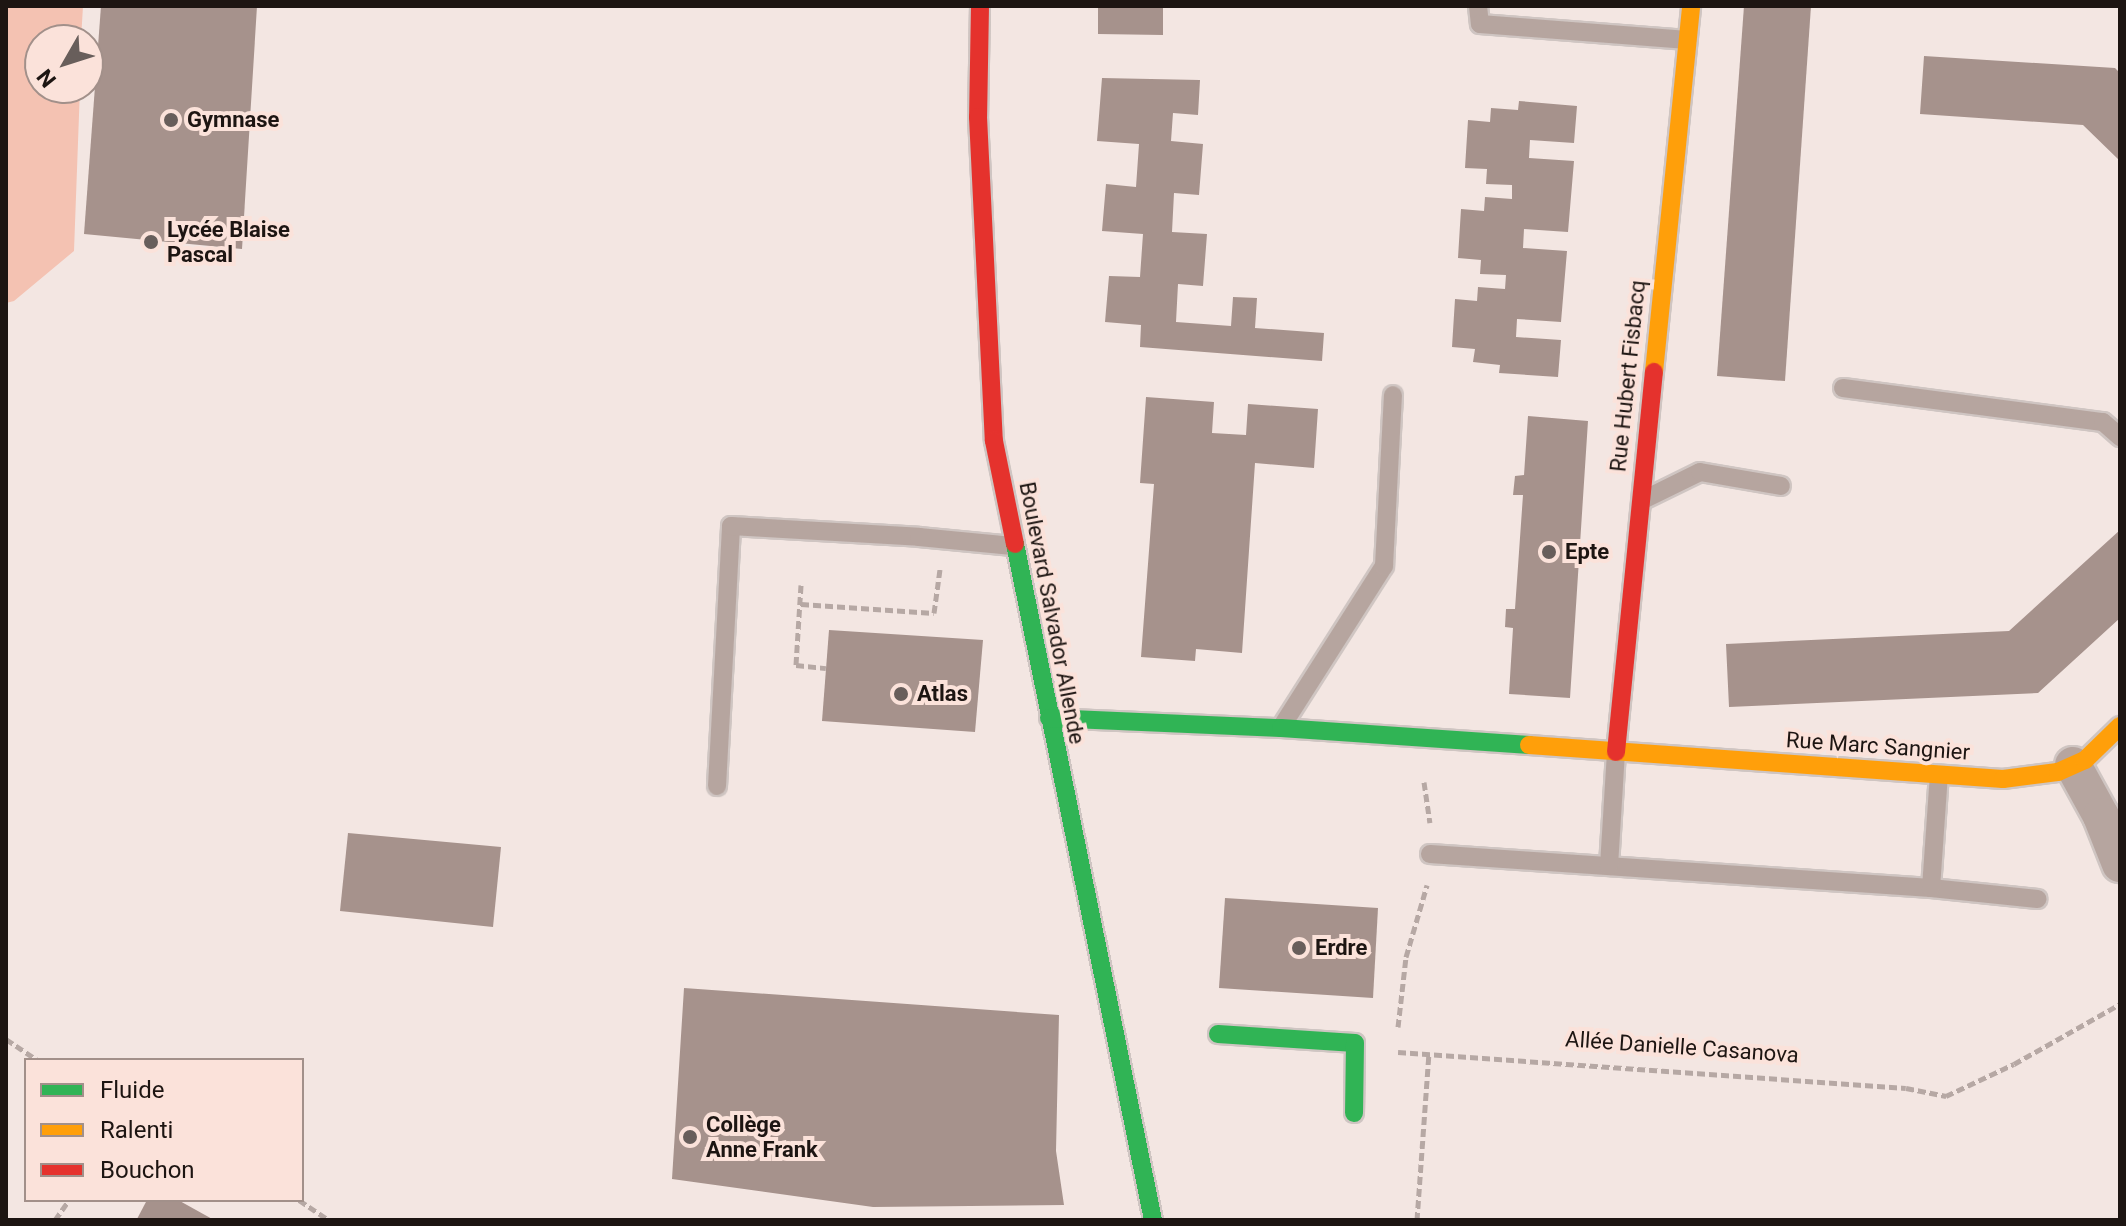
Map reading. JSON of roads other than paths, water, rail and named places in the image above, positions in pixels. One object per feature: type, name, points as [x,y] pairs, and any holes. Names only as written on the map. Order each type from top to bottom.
[{"type":"street","name":"Boulevard Salvador Allende","points":[[980,6],[978,117],[994,441],[1153,1220]]},
{"type":"street","name":"Rue Hubert Fisbacq","points":[[1616,752],[1691,6]]},
{"type":"street","name":"Rue Marc Sangnier","points":[[1049,718],[1281,728],[1939,775],[2033,778],[2085,760],[2120,726]]},
{"type":"street","points":[[2073,765],[2101,816],[2120,864]]},
{"type":"street","points":[[1218,1034],[1355,1043],[1354,1113]]},
{"type":"lane","points":[[1478,6],[1480,24],[1687,40]]},
{"type":"lane","points":[[1843,388],[2103,422],[2120,437]]},
{"type":"lane","points":[[1281,728],[1384,566],[1393,395]]},
{"type":"lane","points":[[1639,502],[1700,472],[1781,486]]},
{"type":"lane","points":[[717,786],[731,526],[1013,546]]},
{"type":"lane","points":[[1609,866],[1616,752]]},
{"type":"lane","points":[[1931,888],[1939,775]]},
{"type":"lane","points":[[1430,854],[1931,888],[2037,899]]},
{"type":"place","name":"Gymnase","points":[[171,120]]},
{"type":"place","name":"Lycée Blaise Pascal","points":[[151,242]]},
{"type":"place","name":"Epte","points":[[1549,552]]},
{"type":"place","name":"Atlas","points":[[901,694]]},
{"type":"place","name":"Erdre","points":[[1299,948]]},
{"type":"place","name":"Collège Anne Frank","points":[[690,1137]]}]
